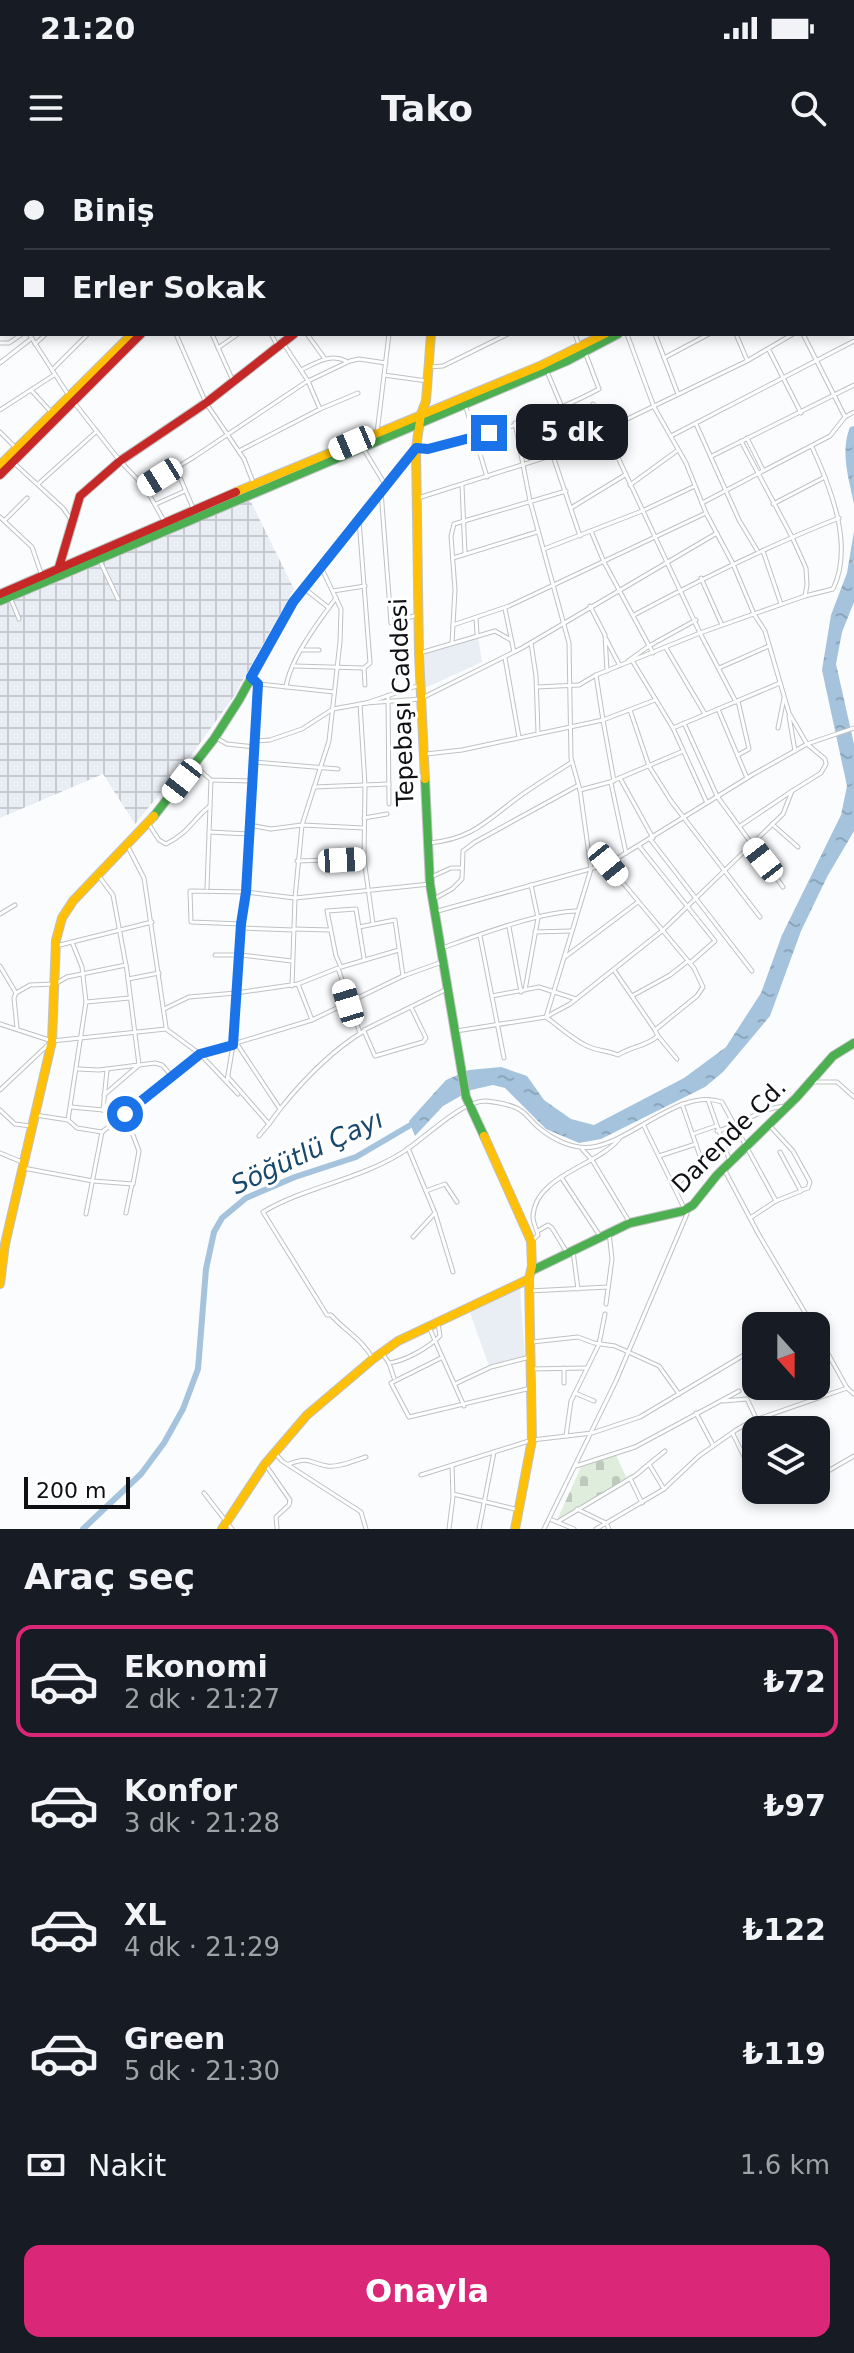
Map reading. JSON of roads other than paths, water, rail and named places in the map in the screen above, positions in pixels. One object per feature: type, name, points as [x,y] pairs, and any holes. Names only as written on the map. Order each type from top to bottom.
[{"type":"street","points":[[0,343],[9,343],[19,336]]},
{"type":"street","points":[[0,363],[30,336],[72,399],[120,461],[145,487],[165,525]]},
{"type":"street","points":[[35,344],[44,336]]},
{"type":"street","points":[[0,410],[53,372],[86,336]]},
{"type":"street","points":[[0,475],[130,336]]},
{"type":"street","points":[[0,465],[52,413],[72,399],[139,336]]},
{"type":"street","points":[[177,336],[206,403],[239,451],[254,484]]},
{"type":"street","points":[[213,336],[233,381]]},
{"type":"street","points":[[218,348],[235,336]]},
{"type":"street","points":[[273,336],[301,370],[320,409]]},
{"type":"street","points":[[59,568],[80,496],[120,461],[206,403],[291,336]]},
{"type":"street","points":[[308,336],[325,359]]},
{"type":"street","points":[[377,433],[389,336]]},
{"type":"street","name":"Tepebaşı Caddesi","points":[[431,336],[426,401],[416,448],[420,699],[429,881],[467,1100],[531,1241]]},
{"type":"street","points":[[428,367],[443,366],[498,336]]},
{"type":"street","points":[[0,1284],[9,1227],[52,1041],[56,946],[62,918],[73,901],[148,823],[214,739],[254,680],[293,602],[416,448],[428,449],[476,437],[563,406],[599,389],[576,336]]},
{"type":"street","points":[[0,601],[254,484],[377,433],[465,404],[546,369],[602,336]]},
{"type":"street","points":[[0,594],[362,447],[421,418],[614,336]]},
{"type":"street","points":[[628,336],[654,407],[678,450],[754,614],[765,631],[789,713],[795,751]]},
{"type":"street","points":[[656,336],[678,394]]},
{"type":"street","points":[[664,358],[705,336]]},
{"type":"street","points":[[737,336],[747,361]]},
{"type":"street","points":[[418,498],[553,455],[769,350],[789,336]]},
{"type":"street","points":[[804,336],[845,417]]},
{"type":"street","points":[[671,436],[854,341]]},
{"type":"street","points":[[769,350],[801,413]]},
{"type":"street","points":[[301,370],[325,359],[341,358],[348,362]]},
{"type":"street","points":[[145,487],[308,381],[359,359],[386,363]]},
{"type":"street","points":[[546,369],[577,443]]},
{"type":"street","points":[[384,375],[427,381]]},
{"type":"street","points":[[712,456],[854,385]]},
{"type":"street","points":[[31,390],[52,413]]},
{"type":"street","points":[[239,451],[358,393]]},
{"type":"street","points":[[465,404],[487,477]]},
{"type":"street","points":[[593,404],[700,633],[737,701],[749,749],[738,755]]},
{"type":"street","points":[[702,503],[812,447],[830,436],[845,417],[854,412]]},
{"type":"street","points":[[515,423],[530,501],[569,643],[572,762],[591,869],[546,1017]]},
{"type":"street","points":[[696,424],[726,491],[760,550],[781,604]]},
{"type":"street","points":[[38,484],[97,431]]},
{"type":"street","points":[[0,432],[17,449]]},
{"type":"street","points":[[747,438],[763,470]]},
{"type":"street","points":[[741,441],[806,568],[805,596]]},
{"type":"street","points":[[362,447],[383,488],[391,623],[418,614]]},
{"type":"street","points":[[537,687],[579,685],[596,675],[700,633],[833,589],[840,577],[843,553],[839,518],[812,447]]},
{"type":"street","points":[[630,485],[678,450]]},
{"type":"street","points":[[553,455],[580,536]]},
{"type":"street","points":[[14,463],[63,508],[72,521]]},
{"type":"street","points":[[176,468],[193,510]]},
{"type":"street","points":[[571,508],[625,475]]},
{"type":"street","points":[[773,504],[825,477]]},
{"type":"street","points":[[461,485],[465,554]]},
{"type":"street","points":[[544,549],[642,511],[695,486]]},
{"type":"street","points":[[156,504],[185,491]]},
{"type":"street","points":[[452,643],[455,590],[451,536],[454,524],[566,491]]},
{"type":"street","points":[[4,521],[27,498]]},
{"type":"street","points":[[453,625],[505,608],[706,513]]},
{"type":"street","points":[[0,517],[32,547],[42,576]]},
{"type":"street","points":[[634,615],[760,550],[839,518]]},
{"type":"street","points":[[295,666],[364,668],[370,663],[359,520]]},
{"type":"street","points":[[591,531],[604,562],[653,653]]},
{"type":"street","points":[[453,558],[539,532]]},
{"type":"street","points":[[255,741],[270,740],[302,729],[333,709],[420,699],[565,624],[590,606],[717,533]]},
{"type":"street","points":[[98,558],[118,599]]},
{"type":"street","points":[[292,986],[297,861],[302,825],[329,741],[337,667],[341,609],[322,569]]},
{"type":"street","points":[[701,578],[722,625]]},
{"type":"street","points":[[333,591],[365,586]]},
{"type":"street","points":[[305,589],[329,608]]},
{"type":"street","points":[[10,597],[19,619]]},
{"type":"street","points":[[286,687],[288,675],[312,630],[336,598]]},
{"type":"street","points":[[590,606],[620,666]]},
{"type":"street","points":[[505,608],[514,652]]},
{"type":"street","points":[[476,617],[477,634]]},
{"type":"street","points":[[630,662],[630,658],[696,620]]},
{"type":"street","points":[[419,654],[495,631],[511,640]]},
{"type":"street","points":[[605,635],[607,671]]},
{"type":"street","points":[[531,643],[535,658],[538,733]]},
{"type":"street","points":[[719,668],[769,646]]},
{"type":"street","points":[[666,648],[705,714]]},
{"type":"street","points":[[303,650],[319,650]]},
{"type":"street","points":[[504,657],[519,737]]},
{"type":"street","points":[[630,662],[673,728],[707,803]]},
{"type":"street","points":[[364,668],[365,685]]},
{"type":"street","points":[[596,675],[626,853]]},
{"type":"street","points":[[254,680],[334,692]]},
{"type":"street","points":[[238,1094],[227,1079],[235,1044],[236,993],[246,892],[255,747],[254,680]]},
{"type":"street","points":[[673,728],[780,683]]},
{"type":"street","points":[[366,703],[420,685]]},
{"type":"street","points":[[388,695],[389,804]]},
{"type":"street","points":[[778,728],[784,698]]},
{"type":"street","points":[[422,755],[462,750],[603,720],[655,700]]},
{"type":"street","points":[[360,704],[365,785],[364,859],[373,924]]},
{"type":"street","points":[[718,709],[747,778]]},
{"type":"street","points":[[630,710],[649,766],[684,818],[760,917]]},
{"type":"street","points":[[740,826],[826,767],[825,759],[807,744],[789,713]]},
{"type":"street","points":[[684,723],[717,796],[783,887]]},
{"type":"street","points":[[434,912],[608,864],[807,744],[854,728]]},
{"type":"street","points":[[218,739],[227,744],[255,747]]},
{"type":"street","points":[[432,900],[462,879],[463,851],[475,842],[579,788],[612,782],[682,752]]},
{"type":"street","points":[[254,762],[338,769]]},
{"type":"street","points":[[427,843],[451,841],[480,828],[572,762]]},
{"type":"street","points":[[194,765],[211,780],[252,781]]},
{"type":"street","points":[[620,778],[651,838],[752,971]]},
{"type":"street","points":[[207,890],[211,780]]},
{"type":"street","points":[[314,787],[389,784]]},
{"type":"street","points":[[455,1032],[554,1015],[662,931],[783,814],[792,791]]},
{"type":"street","points":[[148,823],[159,840],[166,844],[191,828],[210,806]]},
{"type":"street","points":[[364,818],[387,814]]},
{"type":"street","points":[[772,824],[798,847]]},
{"type":"street","points":[[249,825],[271,829],[302,825],[364,828]]},
{"type":"street","points":[[209,832],[249,834]]},
{"type":"street","points":[[127,845],[144,878],[166,1029]]},
{"type":"street","points":[[632,996],[670,975],[715,941],[639,846]]},
{"type":"street","points":[[297,861],[364,859]]},
{"type":"street","points":[[608,864],[689,962],[703,987],[697,996],[655,1030]]},
{"type":"street","points":[[330,930],[191,922],[190,891],[246,892],[295,898],[429,881],[451,868],[461,868]]},
{"type":"street","points":[[98,875],[113,895],[139,1065]]},
{"type":"street","points":[[523,991],[538,918],[531,885]]},
{"type":"street","points":[[563,958],[638,902]]},
{"type":"street","points":[[0,914],[15,905]]},
{"type":"street","points":[[364,958],[356,909],[327,911],[348,1003],[375,1056],[423,1042],[426,1038],[411,1007]]},
{"type":"street","points":[[439,949],[538,918],[577,911]]},
{"type":"street","points":[[359,927],[395,920],[403,976]]},
{"type":"street","points":[[56,946],[152,922]]},
{"type":"street","points":[[509,927],[523,991]]},
{"type":"street","points":[[535,932],[571,931]]},
{"type":"street","points":[[479,935],[504,1058]]},
{"type":"street","points":[[68,1120],[83,1038],[86,1002],[83,975],[72,942]]},
{"type":"street","points":[[164,1009],[189,997],[292,986],[364,958],[400,950]]},
{"type":"street","points":[[215,955],[292,961]]},
{"type":"street","points":[[86,1214],[102,1132],[200,1054],[312,1020],[403,976],[442,962]]},
{"type":"street","points":[[17,1028],[16,993],[30,985],[55,984],[67,977],[126,965]]},
{"type":"street","points":[[0,966],[16,993]]},
{"type":"street","points":[[614,970],[677,1059]]},
{"type":"street","points":[[128,979],[159,973]]},
{"type":"street","points":[[298,984],[312,1020]]},
{"type":"street","points":[[492,996],[539,987],[576,999]]},
{"type":"street","points":[[259,1136],[327,1058],[362,1032],[447,989]]},
{"type":"street","points":[[86,1002],[130,998]]},
{"type":"street","points":[[546,1017],[586,1045],[618,1055],[631,1047],[651,1043],[658,1036]]},
{"type":"street","points":[[0,1024],[52,1041],[166,1029],[200,1054],[269,1124]]},
{"type":"street","points":[[0,1090],[52,1041]]},
{"type":"street","name":"Darende Cd.","points":[[227,1527],[265,1464],[307,1415],[373,1359],[398,1341],[438,1323],[604,1234],[630,1223],[686,1209],[833,1056],[854,1043]]},
{"type":"street","points":[[235,1044],[280,1109]]},
{"type":"street","points":[[104,1095],[139,1065]]},
{"type":"street","points":[[77,1069],[162,1065],[172,1076]]},
{"type":"street","points":[[103,1110],[107,1069]]},
{"type":"street","points":[[810,1082],[837,1082],[854,1097]]},
{"type":"street","points":[[373,1359],[365,1344],[340,1326],[331,1315],[327,1315],[263,1212],[285,1201],[369,1172],[408,1148],[467,1100],[518,1109],[538,1128],[559,1141],[582,1148],[619,1139],[682,1104],[708,1100],[722,1102],[776,1201]]},
{"type":"street","points":[[708,1100],[727,1166],[750,1218],[805,1312]]},
{"type":"street","points":[[674,1187],[702,1162],[682,1104]]},
{"type":"street","points":[[693,1134],[736,1127],[772,1107],[787,1106]]},
{"type":"street","points":[[71,1107],[103,1110],[118,1120]]},
{"type":"street","points":[[0,1110],[15,1124],[33,1126]]},
{"type":"street","points":[[125,1114],[139,1151],[126,1213]]},
{"type":"street","points":[[35,1115],[68,1120],[77,1128],[102,1132]]},
{"type":"street","points":[[544,1529],[629,1352],[687,1214],[643,1125]]},
{"type":"street","points":[[750,1218],[776,1201],[808,1188],[810,1182],[793,1151],[769,1125]]},
{"type":"street","points":[[515,1529],[532,1440],[529,1291],[531,1241],[536,1239],[538,1231],[533,1218],[535,1207],[545,1190],[561,1177],[611,1149],[619,1139]]},
{"type":"street","points":[[659,1156],[696,1144]]},
{"type":"street","points":[[408,1148],[435,1213],[453,1272]]},
{"type":"street","points":[[582,1148],[630,1223]]},
{"type":"street","points":[[780,1152],[801,1191]]},
{"type":"street","points":[[0,1153],[24,1166],[93,1181],[132,1184]]},
{"type":"street","points":[[561,1177],[604,1234],[612,1259],[606,1304]]},
{"type":"street","points":[[426,1191],[448,1184],[457,1202]]},
{"type":"street","points":[[413,1237],[435,1213]]},
{"type":"street","points":[[0,1222],[9,1227]]},
{"type":"street","points":[[538,1231],[548,1225],[571,1252],[578,1289]]},
{"type":"street","points":[[529,1291],[608,1287]]},
{"type":"street","points":[[566,1436],[567,1413],[599,1344],[605,1314]]},
{"type":"street","points":[[389,1363],[397,1362],[435,1341],[440,1336],[438,1323]]},
{"type":"street","points":[[429,1327],[464,1406]]},
{"type":"street","points":[[530,1342],[578,1337],[615,1346],[659,1366],[679,1394]]},
{"type":"street","points":[[382,1353],[394,1379]]},
{"type":"street","points":[[421,1475],[532,1440],[592,1433],[640,1417],[742,1356]]},
{"type":"street","points":[[454,1384],[491,1367],[530,1357]]},
{"type":"street","points":[[830,1357],[847,1388],[854,1394]]},
{"type":"street","points":[[441,1358],[391,1383],[409,1417],[531,1388]]},
{"type":"street","points":[[564,1368],[564,1383]]},
{"type":"street","points":[[530,1369],[586,1368]]},
{"type":"street","points":[[768,1416],[847,1388]]},
{"type":"street","points":[[576,1466],[635,1447],[739,1391]]},
{"type":"street","points":[[574,1393],[594,1401]]},
{"type":"street","points":[[719,1401],[747,1399],[755,1416]]},
{"type":"street","points":[[696,1413],[713,1447]]},
{"type":"street","points":[[596,1529],[664,1489],[699,1456],[742,1428]]},
{"type":"street","points":[[732,1433],[742,1453]]},
{"type":"street","points":[[559,1521],[630,1478],[665,1451]]},
{"type":"street","points":[[479,1529],[494,1452]]},
{"type":"street","points":[[275,1453],[361,1512],[366,1529]]},
{"type":"street","points":[[830,1470],[854,1456]]},
{"type":"street","points":[[289,1464],[313,1460],[328,1466],[366,1457]]},
{"type":"street","points":[[265,1464],[290,1500],[289,1505],[276,1517],[277,1528]]},
{"type":"street","points":[[449,1529],[452,1464]]},
{"type":"street","points":[[649,1464],[664,1489]]},
{"type":"street","points":[[630,1478],[642,1503]]},
{"type":"street","points":[[204,1493],[227,1527]]},
{"type":"street","points":[[453,1494],[519,1510]]},
{"type":"street","points":[[577,1509],[606,1523],[609,1529]]},
{"type":"street","points":[[550,1519],[574,1529]]},
{"type":"water","points":[[854,426],[854,504],[846,446],[850,427]]},
{"type":"water","points":[[854,531],[854,602],[842,632],[836,664],[854,744],[854,831],[801,931],[770,1016],[723,1072],[705,1087],[601,1139],[579,1143],[546,1129],[505,1088],[493,1085],[471,1090],[443,1106],[415,1136],[409,1121],[446,1080],[469,1070],[501,1067],[527,1076],[544,1100],[571,1119],[594,1125],[684,1078],[726,1047],[761,993],[782,935],[841,815],[847,786],[822,670],[831,615],[847,573]]},
{"type":"waterway","name":"Söğütlü Çayı","points":[[83,1529],[141,1474],[164,1443],[183,1409],[198,1369],[206,1269],[214,1232],[222,1218],[246,1198],[295,1177],[356,1157],[414,1123]]}]
